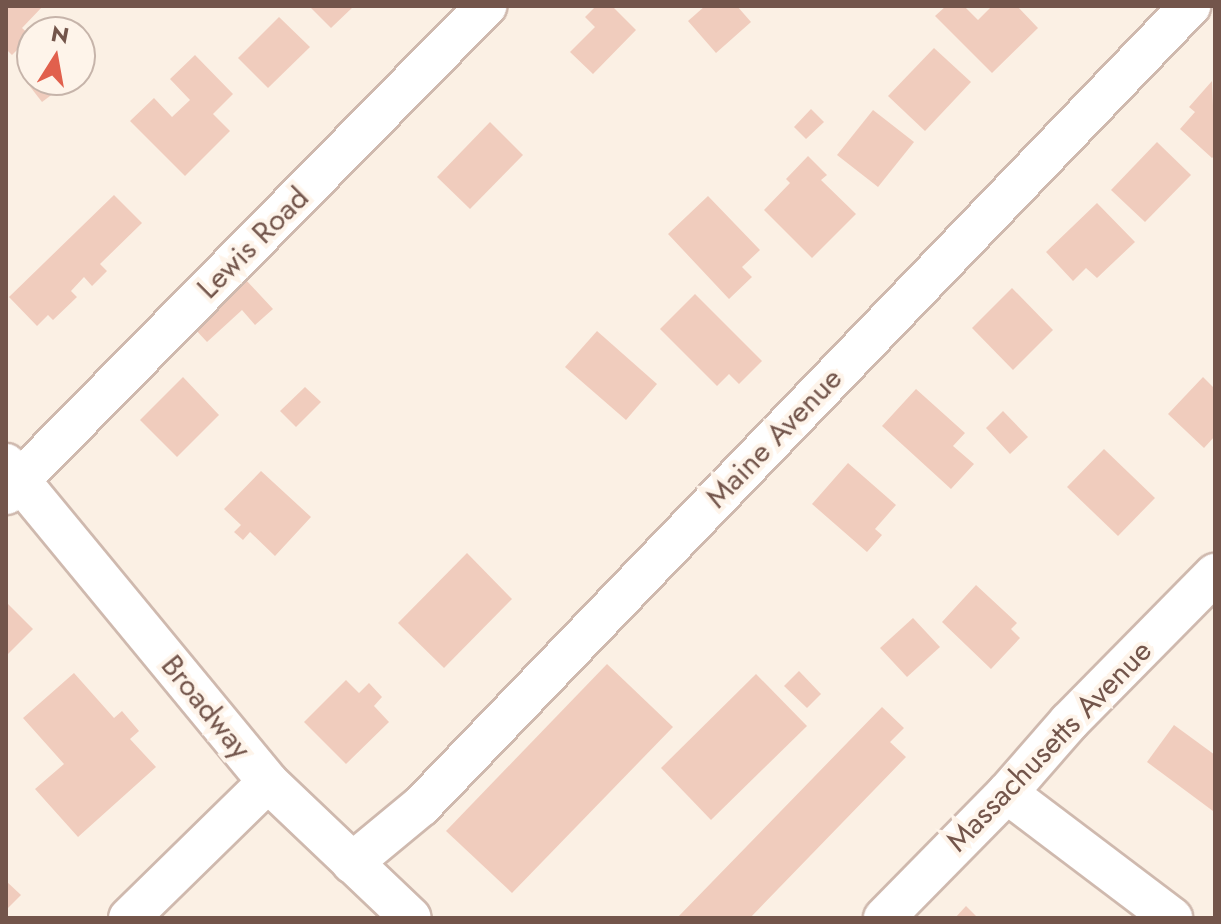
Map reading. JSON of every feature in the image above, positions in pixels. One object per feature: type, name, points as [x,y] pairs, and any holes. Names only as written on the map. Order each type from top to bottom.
[{"type":"street","name":"Lewis Road","points":[[10,479],[486,6]]},
{"type":"street","name":"Maine Avenue","points":[[352,863],[421,806],[1190,6]]},
{"type":"street","name":"Broadway","points":[[10,479],[268,782],[411,918]]},
{"type":"street","name":"Massachusetts Avenue","points":[[884,918],[1007,793],[1069,722],[1215,574]]},
{"type":"street","points":[[129,918],[268,782]]},
{"type":"street","points":[[1007,793],[1172,918]]},
{"type":"building","points":[[6,6],[43,6],[33,16],[16,16],[16,51],[12,55],[6,49]]},
{"type":"building","points":[[309,6],[354,6],[331,28]]},
{"type":"building","points":[[596,6],[612,6],[636,30],[593,74],[570,52],[595,27],[585,17]]},
{"type":"building","points":[[705,6],[737,6],[751,22],[716,53],[688,21]]},
{"type":"building","points":[[946,6],[964,6],[978,20],[992,6],[1017,6],[1038,28],[992,73],[935,16]]},
{"type":"building","points":[[279,17],[310,47],[268,88],[238,58]]},
{"type":"building","points":[[934,48],[971,82],[925,131],[888,96]]},
{"type":"building","points":[[195,55],[233,94],[213,114],[230,131],[185,176],[130,121],[154,98],[172,117],[190,100],[170,79]]},
{"type":"building","points":[[1212,81],[1215,155],[1212,158],[1180,129],[1195,112],[1189,107]]},
{"type":"building","points":[[811,109],[824,122],[806,139],[794,127]]},
{"type":"building","points":[[873,110],[914,142],[878,187],[837,155]]},
{"type":"building","points":[[490,122],[523,155],[470,209],[437,177]]},
{"type":"building","points":[[1157,142],[1191,175],[1145,222],[1111,190]]},
{"type":"building","points":[[808,156],[827,175],[821,180],[856,214],[812,258],[764,210],[790,183],[786,179]]},
{"type":"building","points":[[114,195],[142,223],[100,264],[107,271],[92,286],[84,277],[71,291],[77,297],[53,320],[48,315],[37,326],[9,297]]},
{"type":"building","points":[[708,196],[760,250],[742,267],[752,277],[729,299],[668,234]]},
{"type":"building","points":[[1097,203],[1135,242],[1097,278],[1086,268],[1073,281],[1046,252]]},
{"type":"building","points":[[246,280],[273,309],[255,325],[242,310],[207,342],[194,328]]},
{"type":"building","points":[[1012,288],[1053,330],[1013,370],[972,328]]},
{"type":"building","points":[[695,294],[762,361],[739,384],[729,374],[717,386],[660,329]]},
{"type":"building","points":[[597,331],[657,384],[626,420],[565,367]]},
{"type":"building","points":[[183,377],[219,415],[177,457],[140,420]]},
{"type":"building","points":[[1203,377],[1215,389],[1215,436],[1204,448],[1168,414]]},
{"type":"building","points":[[305,387],[321,402],[296,427],[280,411]]},
{"type":"building","points":[[916,389],[965,433],[953,446],[974,464],[951,489],[882,426]]},
{"type":"building","points":[[1003,411],[1028,437],[1010,454],[986,428]]},
{"type":"building","points":[[1104,449],[1155,498],[1118,536],[1067,487]]},
{"type":"building","points":[[848,463],[896,505],[875,529],[882,535],[867,552],[812,504]]},
{"type":"building","points":[[261,471],[311,517],[275,556],[250,532],[243,540],[234,532],[241,525],[224,509]]},
{"type":"building","points":[[467,553],[512,599],[444,668],[398,623]]},
{"type":"building","points":[[976,585],[1017,623],[1011,629],[1020,638],[991,669],[942,622]]},
{"type":"building","points":[[6,602],[33,629],[6,656]]},
{"type":"building","points":[[913,618],[940,647],[907,677],[880,648]]},
{"type":"building","points":[[607,664],[673,727],[512,893],[446,831]]},
{"type":"building","points":[[799,671],[821,694],[807,708],[784,686]]},
{"type":"building","points":[[74,673],[114,718],[122,711],[139,731],[130,739],[156,767],[78,837],[35,789],[64,764],[23,718]]},
{"type":"building","points":[[756,674],[807,726],[711,820],[661,768]]},
{"type":"building","points":[[346,680],[359,693],[369,683],[382,697],[374,706],[389,722],[346,764],[304,722]]},
{"type":"building","points":[[882,707],[904,728],[890,742],[906,757],[750,918],[677,918]]},
{"type":"building","points":[[1174,725],[1215,755],[1213,811],[1147,762]]},
{"type":"building","points":[[6,881],[21,895],[6,910]]},
{"type":"building","points":[[966,906],[978,918],[955,918]]}]
